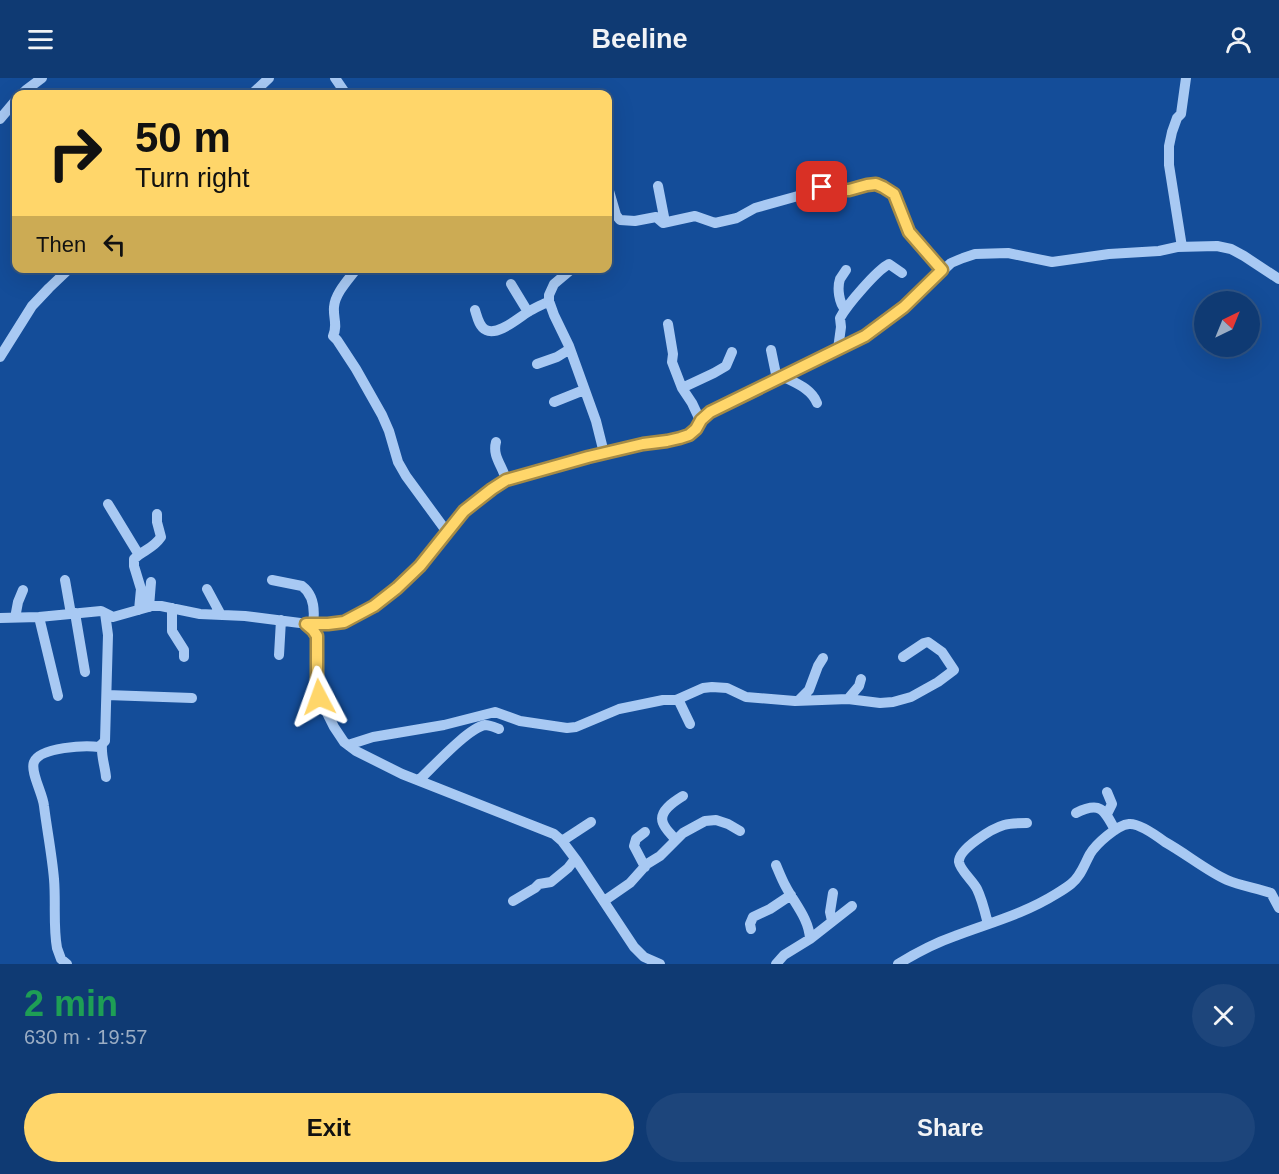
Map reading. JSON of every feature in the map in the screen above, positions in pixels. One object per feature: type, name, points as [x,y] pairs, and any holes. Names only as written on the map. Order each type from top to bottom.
[{"type":"street","points":[[27,90],[42,78]]},
{"type":"street","points":[[256,90],[269,78]]},
{"type":"street","points":[[1182,247],[1169,165],[1169,147],[1172,132],[1180,114],[1186,78]]},
{"type":"street","points":[[0,119],[12,105]]},
{"type":"street","points":[[612,203],[615,215],[620,220],[635,221],[656,217],[663,223],[695,216],[715,223],[737,218],[755,208],[798,196],[817,187],[839,191],[876,184],[894,194],[909,232],[942,270]]},
{"type":"street","points":[[658,186],[665,222]]},
{"type":"street","points":[[0,618],[101,611],[113,617],[161,606],[200,614],[310,624],[344,622],[374,606],[397,588],[420,566],[464,511],[506,480],[604,453],[689,435],[696,429],[700,420],[710,412],[865,336],[904,307],[942,270],[957,260],[975,254],[1008,253],[1053,262],[1109,254],[1217,246],[1231,249],[1279,279]]},
{"type":"street","points":[[838,349],[840,318],[845,309],[876,273],[885,266],[889,264],[903,273]]},
{"type":"street","points":[[845,309],[840,301],[839,287],[840,279],[846,270]]},
{"type":"street","points":[[0,357],[32,306],[65,273]]},
{"type":"street","points":[[354,273],[337,297],[334,308],[336,331],[333,336],[338,340],[356,369],[382,415],[398,462],[406,476],[447,532]]},
{"type":"street","points":[[567,273],[554,284],[549,302],[570,349],[596,421],[604,453]]},
{"type":"street","points":[[511,284],[528,312]]},
{"type":"street","points":[[475,310],[483,328],[487,331],[494,331],[508,326],[528,312],[549,302]]},
{"type":"street","points":[[668,324],[672,362],[682,388],[700,420]]},
{"type":"street","points":[[537,364],[557,357],[570,349]]},
{"type":"street","points":[[771,350],[779,378]]},
{"type":"street","points":[[682,388],[726,366],[732,352]]},
{"type":"street","points":[[779,378],[804,388],[817,403]]},
{"type":"street","points":[[554,402],[584,390]]},
{"type":"street","points":[[496,442],[494,450],[506,480]]},
{"type":"street","points":[[108,504],[139,555]]},
{"type":"street","points":[[144,609],[134,560],[151,548],[161,537],[157,514]]},
{"type":"street","points":[[65,580],[85,672]]},
{"type":"street","points":[[272,580],[302,586],[311,596],[314,614],[310,624],[317,636],[319,697],[344,742],[362,754],[402,774],[555,834],[575,859],[634,947],[644,957],[660,964]]},
{"type":"street","points":[[144,609],[151,582]]},
{"type":"street","points":[[207,589],[221,615]]},
{"type":"street","points":[[15,618],[23,590]]},
{"type":"street","points":[[172,608],[172,631],[183,650],[184,657]]},
{"type":"street","points":[[105,613],[108,634],[106,736],[101,753],[106,777]]},
{"type":"street","points":[[39,617],[58,696]]},
{"type":"street","points":[[279,655],[281,620]]},
{"type":"street","points":[[348,744],[373,737],[444,725],[489,712],[530,723],[576,727],[619,709],[678,699],[703,688],[720,687],[746,697],[798,701],[848,699],[880,703],[893,702],[911,697],[939,682],[954,670],[942,652],[928,642],[903,657]]},
{"type":"street","points":[[798,701],[808,690],[823,658]]},
{"type":"street","points":[[848,699],[859,686],[861,679]]},
{"type":"street","points":[[107,695],[192,698]]},
{"type":"street","points":[[678,699],[690,724]]},
{"type":"street","points":[[419,780],[477,728],[489,725],[499,729]]},
{"type":"street","points":[[67,964],[61,958],[57,948],[54,879],[44,802],[33,764],[36,758],[44,753],[102,745]]},
{"type":"street","points":[[1107,792],[1112,804],[1107,814]]},
{"type":"street","points":[[675,839],[662,822],[662,817],[667,807],[683,796]]},
{"type":"street","points":[[1076,813],[1087,808],[1098,808],[1107,814],[1115,830]]},
{"type":"street","points":[[604,901],[630,883],[647,864],[660,856],[682,833],[705,821],[716,820],[740,831]]},
{"type":"street","points":[[562,841],[591,822]]},
{"type":"street","points":[[988,924],[980,895],[959,863],[959,858],[975,840],[1001,825],[1027,823]]},
{"type":"street","points":[[898,964],[931,946],[1037,906],[1069,886],[1081,873],[1090,853],[1115,830],[1128,824],[1140,826],[1227,879],[1271,893],[1279,908]]},
{"type":"street","points":[[645,832],[636,839],[634,846],[645,867]]},
{"type":"street","points":[[513,902],[539,884],[551,882],[575,859]]},
{"type":"street","points":[[776,865],[807,923],[810,939]]},
{"type":"street","points":[[832,921],[830,912],[833,893]]},
{"type":"street","points":[[751,928],[753,917],[791,895]]},
{"type":"street","points":[[776,964],[784,955],[810,939],[852,906]]},
{"type":"route","points":[[319,697],[317,636],[306,624],[344,622],[374,606],[420,566],[464,511],[492,489],[506,480],[588,457],[689,435],[710,412],[865,336],[904,307],[942,270],[909,232],[894,194],[876,184],[839,191],[822,187]]}]
